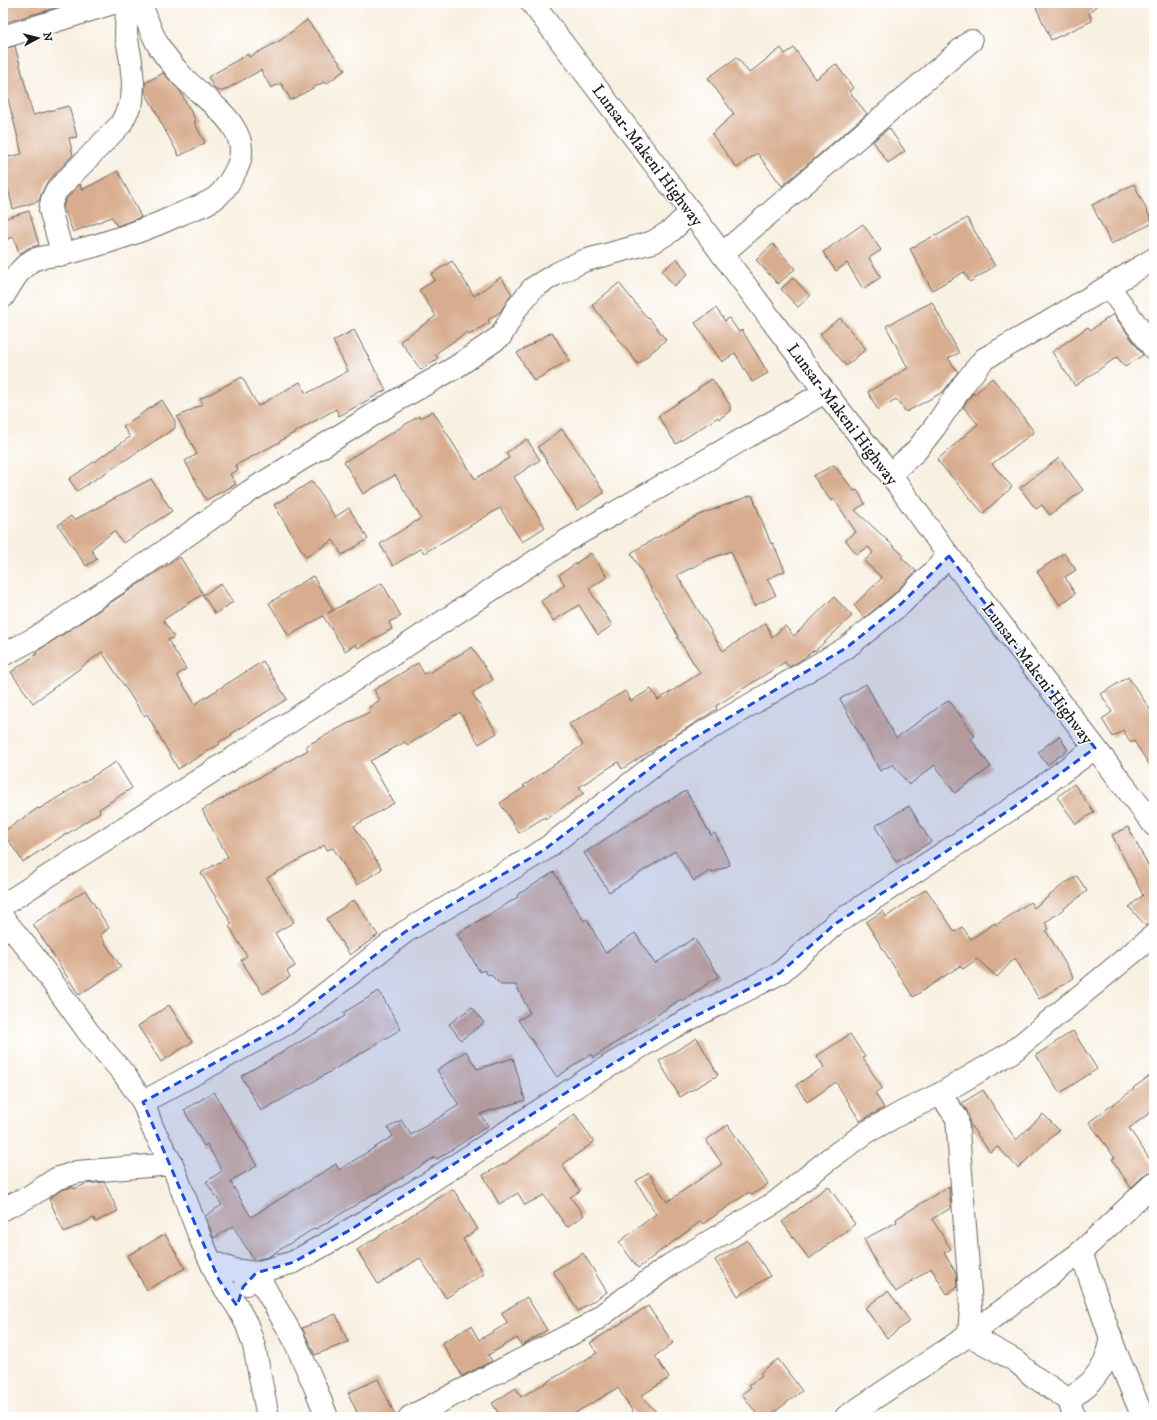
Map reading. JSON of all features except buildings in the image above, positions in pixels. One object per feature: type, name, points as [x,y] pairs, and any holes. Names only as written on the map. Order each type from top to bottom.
[{"type":"street","points":[[3,37],[112,3]]},
{"type":"street","points":[[63,254],[50,210],[56,191],[121,124],[132,101],[133,83],[126,34],[127,3]]},
{"type":"street","points":[[3,297],[22,269],[34,260],[118,240],[157,225],[200,206],[218,196],[229,184],[238,165],[241,148],[237,133],[226,117],[182,76],[159,47],[147,23],[141,3]]},
{"type":"street","name":"Lunsar-Makeni Highway","points":[[532,3],[691,212],[825,392],[890,474],[949,556],[1095,748],[1150,813]]},
{"type":"street","points":[[722,254],[972,41]]},
{"type":"street","points":[[3,655],[43,632],[149,562],[250,491],[394,402],[456,367],[501,336],[516,309],[533,288],[554,275],[583,261],[653,242],[671,231],[691,212]]},
{"type":"street","points":[[890,474],[916,451],[934,428],[962,384],[984,359],[1154,260]]},
{"type":"street","points":[[1109,287],[1154,349]]},
{"type":"street","points":[[3,905],[293,720],[566,541],[825,392]]},
{"type":"street","points":[[144,1102],[286,1024],[405,932],[544,850],[674,750],[846,648],[901,604],[949,556]]},
{"type":"street","points":[[212,1262],[233,1270],[256,1273],[294,1262],[350,1230],[430,1182],[599,1072],[670,1029],[780,973],[835,924],[1014,807],[1095,748]]},
{"type":"street","points":[[3,918],[33,956],[89,1033],[124,1074],[144,1102],[154,1129],[172,1164],[201,1240],[219,1280],[237,1306],[247,1325],[254,1346],[268,1417]]},
{"type":"street","points":[[410,1417],[587,1326],[670,1265],[776,1202],[829,1159],[867,1132],[940,1094],[1012,1052],[1154,935]]},
{"type":"street","points":[[940,1094],[957,1118],[971,1307],[969,1335]]},
{"type":"street","points":[[3,1209],[30,1196],[56,1179],[77,1172],[172,1164]]},
{"type":"street","points":[[846,1417],[969,1335],[1081,1252],[1154,1183]]},
{"type":"street","points":[[1081,1252],[1111,1337],[1143,1417]]},
{"type":"street","points":[[237,1306],[243,1287],[256,1273]]},
{"type":"street","points":[[256,1273],[293,1337],[315,1387],[326,1417]]},
{"type":"street","points":[[969,1335],[1016,1361],[1071,1408],[1105,1363],[1111,1337]]},
{"type":"highlighted area","points":[[949,556],[1095,748],[1014,807],[835,924],[780,973],[670,1029],[586,1080],[350,1230],[294,1262],[256,1273],[243,1287],[237,1306],[219,1280],[143,1102],[286,1024],[405,932],[544,850],[674,750],[846,648],[901,604]]}]
